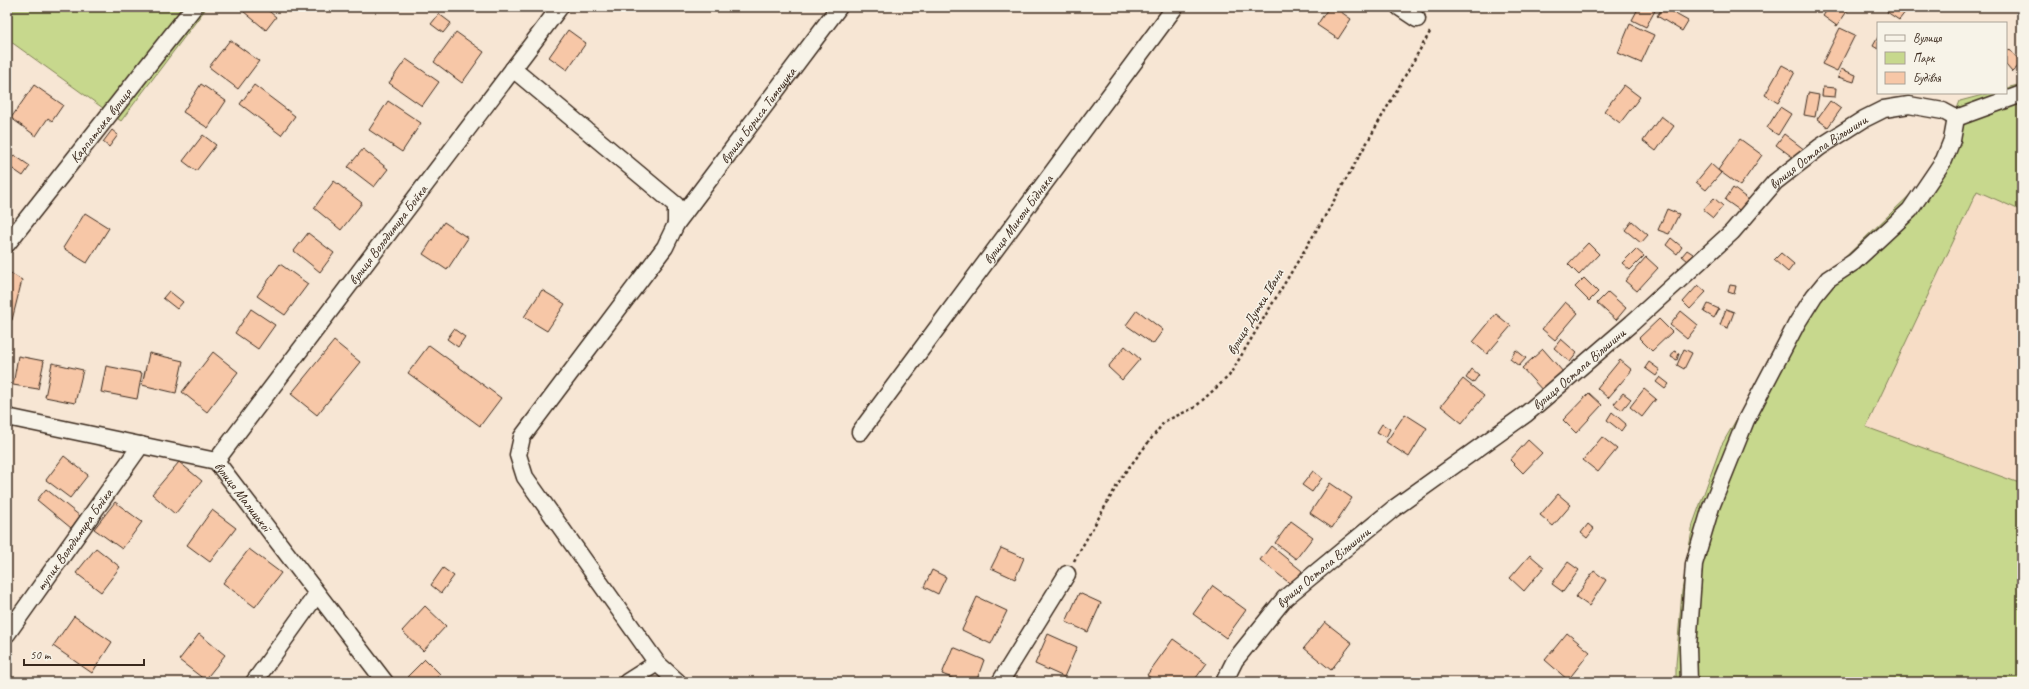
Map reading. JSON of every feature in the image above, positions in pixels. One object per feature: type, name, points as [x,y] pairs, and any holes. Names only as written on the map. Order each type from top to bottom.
[{"type":"street","name":"Карпатська вулиця","points":[[7,244],[194,7]]},
{"type":"street","name":"вулиця Володимира Бойка","points":[[216,461],[560,7]]},
{"type":"street","name":"вулиця Бориса Тимощука","points":[[678,682],[656,663],[525,477],[518,455],[522,437],[665,247],[676,224],[839,7]]},
{"type":"street","name":"вулиця Миколи Бідняка","points":[[860,432],[1175,7]]},
{"type":"street","points":[[1399,7],[1417,19]]},
{"type":"street","points":[[513,69],[676,205],[676,224]]},
{"type":"street","points":[[1689,682],[1688,646],[1694,564],[1711,507],[1746,420],[1797,322],[1814,296],[1828,279],[1854,262],[1910,210],[1944,160],[1952,140],[1956,118],[2022,94]]},
{"type":"street","name":"вулиця Остапа Вільшини","points":[[1224,682],[1235,660],[1285,598],[1393,509],[1526,414],[1632,323],[1732,232],[1775,182],[1820,147],[1864,119],[1884,109],[1909,105],[1943,111],[1956,118]]},
{"type":"street","name":"вулиця Малицької","points":[[7,417],[216,461],[385,682]]},
{"type":"street","name":"тупик Володимира Бойка","points":[[7,634],[141,445]]},
{"type":"street","points":[[1000,682],[1067,574]]},
{"type":"street","points":[[254,682],[317,594]]},
{"type":"street","points":[[628,682],[656,663]]},
{"type":"path","name":"вулиця Дутки Івана","points":[[1067,574],[1123,475],[1165,421],[1194,408],[1229,376],[1328,211],[1430,32]]},
{"type":"shaded area","points":[[1977,191],[2022,211],[2022,484],[1866,428]]},
{"type":"green space","points":[[7,7],[207,7],[121,121],[7,39]]},
{"type":"green space","points":[[2022,84],[2022,211],[1977,191],[1866,427],[2022,484],[2022,682],[1676,682],[1682,591],[1693,524],[1721,446],[1806,295],[1918,187],[1939,155],[1960,101],[1986,94],[2007,94],[2007,88]]},
{"type":"building","points":[[238,7],[264,7],[276,17],[266,30]]},
{"type":"building","points":[[283,7],[294,7],[290,12]]},
{"type":"building","points":[[1329,7],[1334,7],[1351,19],[1338,39],[1317,25]]},
{"type":"building","points":[[1639,7],[1657,7],[1646,27],[1632,20]]},
{"type":"building","points":[[1663,7],[1688,21],[1682,31],[1657,16]]},
{"type":"building","points":[[1829,7],[1850,7],[1837,26],[1823,16]]},
{"type":"building","points":[[1890,7],[1900,7],[1906,11],[1899,20],[1887,12]]},
{"type":"building","points":[[439,14],[451,23],[443,33],[431,24]]},
{"type":"building","points":[[1630,24],[1654,35],[1641,63],[1618,53]]},
{"type":"building","points":[[1840,28],[1855,35],[1837,71],[1822,64]]},
{"type":"building","points":[[568,30],[586,43],[567,70],[549,57]]},
{"type":"building","points":[[456,32],[484,52],[462,83],[434,62]]},
{"type":"building","points":[[1877,39],[1877,48],[1873,46]]},
{"type":"building","points":[[230,40],[259,61],[238,89],[209,67]]},
{"type":"building","points":[[2009,49],[2022,63],[2012,72],[2007,66],[2007,50]]},
{"type":"building","points":[[406,59],[439,82],[422,106],[389,83]]},
{"type":"building","points":[[1782,65],[1795,72],[1778,103],[1765,95]]},
{"type":"building","points":[[1841,69],[1856,75],[1854,82],[1838,77]]},
{"type":"building","points":[[201,84],[226,101],[208,128],[183,112]]},
{"type":"building","points":[[34,85],[63,105],[52,121],[48,118],[36,136],[11,118]]},
{"type":"building","points":[[254,85],[295,116],[281,135],[240,104]]},
{"type":"building","points":[[1624,85],[1640,97],[1620,123],[1604,111]]},
{"type":"building","points":[[1823,87],[1836,88],[1835,97],[1822,96]]},
{"type":"building","points":[[1808,93],[1819,95],[1815,117],[1804,115]]},
{"type":"building","points":[[388,101],[421,123],[402,152],[369,130]]},
{"type":"building","points":[[1830,101],[1841,109],[1828,127],[1817,119]]},
{"type":"building","points":[[1780,107],[1791,114],[1778,135],[1767,128]]},
{"type":"building","points":[[1661,116],[1674,126],[1656,151],[1643,141]]},
{"type":"building","points":[[112,130],[118,135],[109,147],[103,142]]},
{"type":"building","points":[[1784,134],[1805,150],[1798,161],[1776,145]]},
{"type":"building","points":[[203,135],[216,145],[196,171],[183,161]]},
{"type":"building","points":[[1740,139],[1762,155],[1740,186],[1718,170]]},
{"type":"building","points":[[363,149],[388,169],[374,187],[348,167]]},
{"type":"building","points":[[14,155],[30,166],[23,176],[7,165]]},
{"type":"building","points":[[1711,164],[1721,173],[1706,190],[1696,182]]},
{"type":"building","points":[[334,181],[362,203],[341,230],[314,208]]},
{"type":"building","points":[[1733,188],[1753,203],[1745,214],[1725,200]]},
{"type":"building","points":[[1714,198],[1723,206],[1713,218],[1703,210]]},
{"type":"building","points":[[1667,209],[1679,214],[1669,234],[1658,230]]},
{"type":"building","points":[[85,213],[109,228],[87,263],[63,248]]},
{"type":"building","points":[[1632,221],[1648,235],[1641,243],[1625,230]]},
{"type":"building","points":[[444,222],[468,238],[447,270],[423,254]]},
{"type":"building","points":[[308,233],[334,253],[320,272],[294,251]]},
{"type":"building","points":[[1671,238],[1682,247],[1677,254],[1666,245]]},
{"type":"building","points":[[1588,243],[1599,254],[1579,275],[1568,264]]},
{"type":"building","points":[[1636,249],[1644,256],[1630,270],[1622,263]]},
{"type":"building","points":[[1687,250],[1693,254],[1688,261],[1682,256]]},
{"type":"building","points":[[1781,253],[1794,264],[1788,272],[1774,260]]},
{"type":"building","points":[[1646,257],[1658,268],[1637,291],[1625,281]]},
{"type":"building","points":[[280,264],[308,284],[285,315],[257,296]]},
{"type":"building","points":[[7,271],[22,280],[12,320],[7,319]]},
{"type":"building","points":[[1584,278],[1598,292],[1589,301],[1575,287]]},
{"type":"building","points":[[1698,285],[1706,292],[1690,309],[1683,302]]},
{"type":"building","points":[[1730,285],[1736,286],[1734,294],[1728,292]]},
{"type":"building","points":[[542,290],[565,304],[547,331],[524,317]]},
{"type":"building","points":[[169,291],[183,302],[177,309],[163,298]]},
{"type":"building","points":[[1608,292],[1626,308],[1616,320],[1597,303]]},
{"type":"building","points":[[1565,302],[1578,313],[1555,340],[1542,329]]},
{"type":"building","points":[[1708,304],[1719,309],[1714,318],[1704,312]]},
{"type":"building","points":[[251,309],[275,325],[258,349],[235,333]]},
{"type":"building","points":[[1726,309],[1734,312],[1728,328],[1720,325]]},
{"type":"building","points":[[1137,310],[1163,330],[1153,344],[1126,325]]},
{"type":"building","points":[[1681,311],[1698,325],[1687,339],[1670,325]]},
{"type":"building","points":[[1496,314],[1511,326],[1487,354],[1473,342]]},
{"type":"building","points":[[1659,319],[1672,332],[1652,351],[1639,338]]},
{"type":"building","points":[[454,329],[465,337],[458,347],[447,339]]},
{"type":"building","points":[[1561,339],[1577,353],[1570,362],[1554,348]]},
{"type":"building","points":[[334,341],[360,362],[317,415],[291,394]]},
{"type":"building","points":[[429,345],[501,398],[480,426],[408,373]]},
{"type":"building","points":[[1125,346],[1140,359],[1122,380],[1108,367]]},
{"type":"building","points":[[1543,349],[1564,373],[1544,392],[1522,368]]},
{"type":"building","points":[[1684,349],[1692,353],[1684,369],[1677,365]]},
{"type":"building","points":[[1516,350],[1526,358],[1519,366],[1510,359]]},
{"type":"building","points":[[1674,351],[1679,353],[1677,360],[1671,357]]},
{"type":"building","points":[[213,352],[238,372],[207,412],[182,392]]},
{"type":"building","points":[[149,353],[183,361],[176,393],[142,385]]},
{"type":"building","points":[[18,356],[44,361],[38,389],[13,385]]},
{"type":"building","points":[[1620,360],[1632,370],[1608,398],[1597,388]]},
{"type":"building","points":[[1649,362],[1660,370],[1656,376],[1645,368]]},
{"type":"building","points":[[52,363],[83,370],[75,403],[45,397]]},
{"type":"building","points":[[106,366],[142,373],[137,399],[101,392]]},
{"type":"building","points":[[1472,369],[1479,375],[1473,383],[1466,378]]},
{"type":"building","points":[[1660,377],[1669,384],[1665,389],[1656,382]]},
{"type":"building","points":[[1463,379],[1484,396],[1462,423],[1441,406]]},
{"type":"building","points":[[1644,389],[1656,399],[1642,417],[1630,407]]},
{"type":"building","points":[[1589,393],[1602,405],[1576,433],[1563,420]]},
{"type":"building","points":[[1623,393],[1631,399],[1622,410],[1614,404]]},
{"type":"building","points":[[1612,412],[1626,424],[1621,431],[1607,420]]},
{"type":"building","points":[[1405,414],[1427,428],[1409,457],[1386,442]]},
{"type":"building","points":[[1382,424],[1390,429],[1386,437],[1377,432]]},
{"type":"building","points":[[1602,437],[1617,449],[1598,472],[1583,460]]},
{"type":"building","points":[[1528,440],[1542,453],[1523,473],[1510,460]]},
{"type":"building","points":[[64,456],[88,475],[70,498],[46,480]]},
{"type":"building","points":[[179,462],[202,481],[175,514],[152,494]]},
{"type":"building","points":[[1313,471],[1322,478],[1312,492],[1302,485]]},
{"type":"building","points":[[1330,483],[1352,498],[1332,528],[1310,513]]},
{"type":"building","points":[[46,489],[80,516],[71,528],[37,500]]},
{"type":"building","points":[[1558,494],[1571,505],[1553,526],[1540,515]]},
{"type":"building","points":[[115,502],[142,522],[122,549],[94,529]]},
{"type":"building","points":[[212,510],[236,528],[210,562],[187,545]]},
{"type":"building","points":[[1291,521],[1313,537],[1296,559],[1275,543]]},
{"type":"building","points":[[1588,524],[1594,529],[1587,538],[1581,533]]},
{"type":"building","points":[[1271,546],[1302,571],[1292,585],[1260,560]]},
{"type":"building","points":[[96,548],[120,567],[101,592],[76,573]]},
{"type":"building","points":[[1001,548],[1024,558],[1015,579],[991,568]]},
{"type":"building","points":[[249,549],[281,573],[255,607],[223,583]]},
{"type":"building","points":[[1530,555],[1544,567],[1524,591],[1510,578]]},
{"type":"building","points":[[1568,562],[1579,570],[1563,592],[1552,584]]},
{"type":"building","points":[[443,568],[454,576],[441,593],[431,585]]},
{"type":"building","points":[[932,570],[946,577],[938,594],[924,587]]},
{"type":"building","points":[[1594,571],[1606,580],[1589,606],[1576,597]]},
{"type":"building","points":[[1213,586],[1246,610],[1226,638],[1193,614]]},
{"type":"building","points":[[1079,593],[1101,603],[1088,632],[1066,622]]},
{"type":"building","points":[[977,597],[1007,611],[991,644],[962,630]]},
{"type":"building","points":[[425,606],[446,626],[423,651],[402,631]]},
{"type":"building","points":[[74,616],[112,642],[92,673],[53,646]]},
{"type":"building","points":[[1325,622],[1352,643],[1331,670],[1304,648]]},
{"type":"building","points":[[1567,633],[1590,652],[1568,680],[1545,660]]},
{"type":"building","points":[[199,634],[225,655],[205,680],[179,660]]},
{"type":"building","points":[[1048,634],[1077,647],[1064,677],[1035,664]]},
{"type":"building","points":[[1173,639],[1207,663],[1193,682],[1156,682],[1147,675]]},
{"type":"building","points":[[953,647],[984,660],[976,682],[962,682],[942,674]]},
{"type":"building","points":[[425,659],[440,674],[433,682],[414,682],[408,676]]}]
